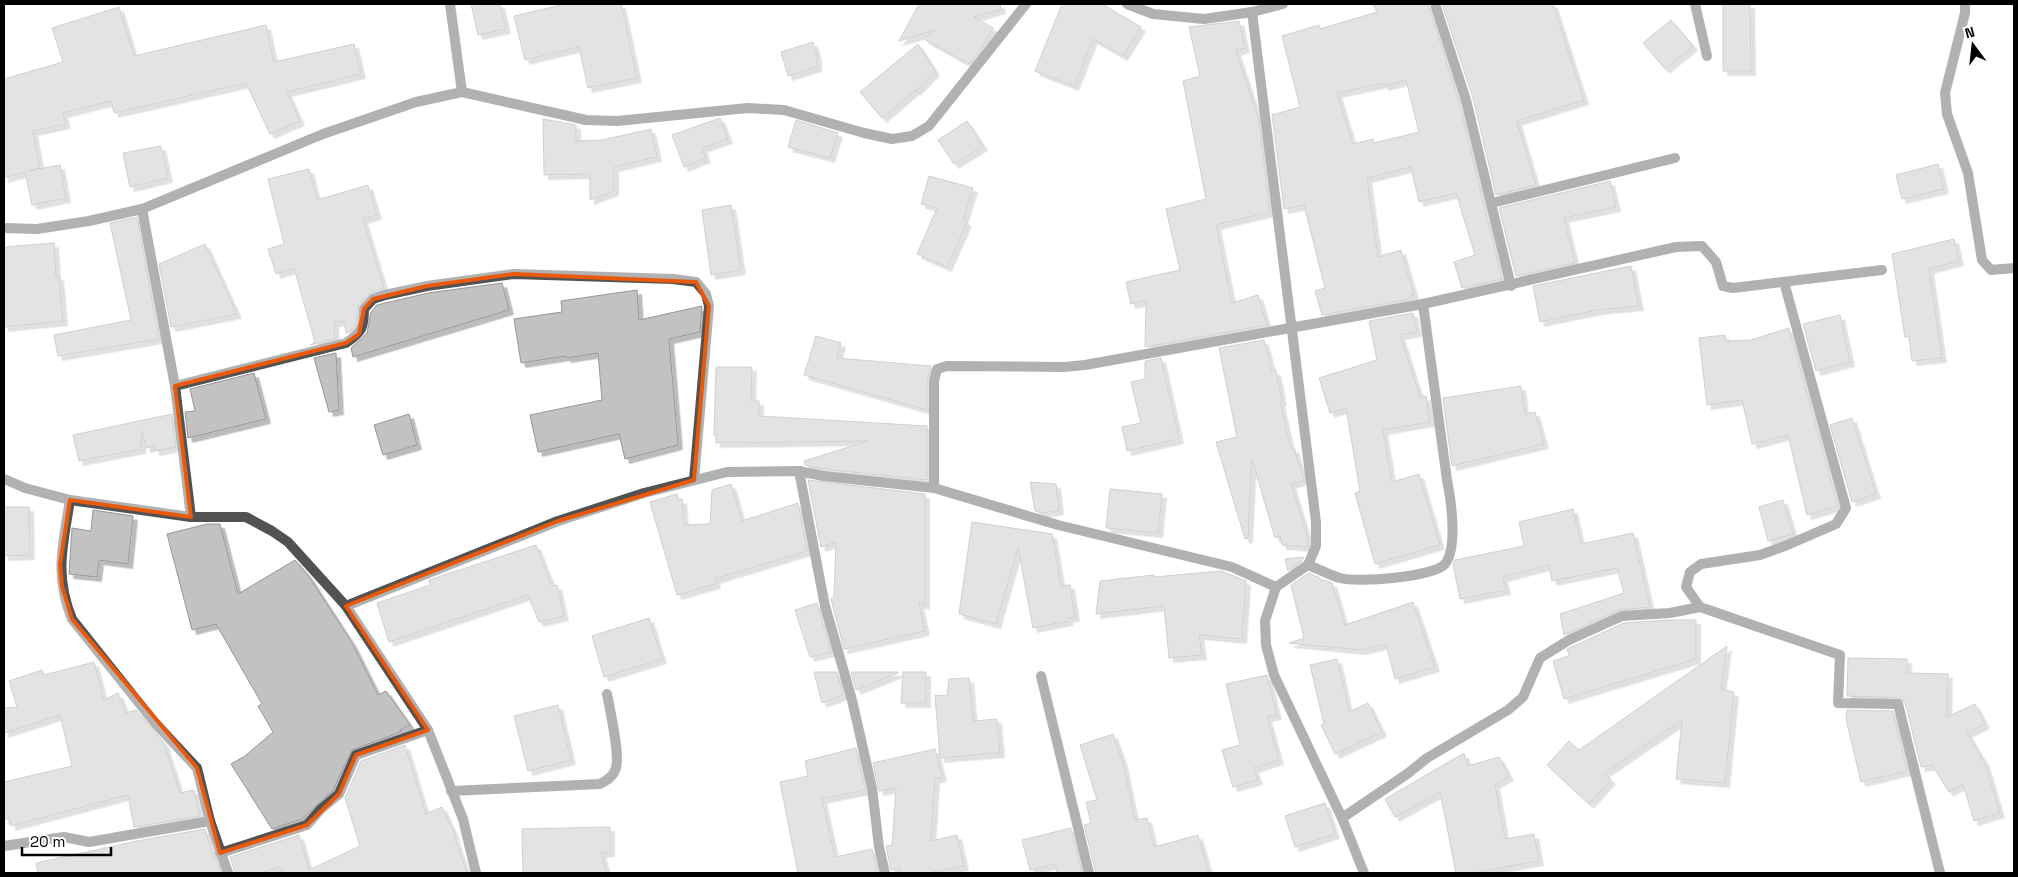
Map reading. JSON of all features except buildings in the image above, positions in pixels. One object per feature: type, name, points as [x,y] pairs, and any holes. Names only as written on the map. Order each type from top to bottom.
[{"type":"street","points":[[450,4],[462,92]]},
{"type":"street","points":[[4,228],[37,229],[89,221],[142,209],[323,134],[416,102],[462,92],[586,120],[617,121],[748,108],[784,110],[892,139],[912,136],[929,126],[1026,4]]},
{"type":"street","points":[[1127,4],[1153,14],[1204,19],[1252,12],[1283,4]]},
{"type":"street","points":[[1435,4],[1466,100],[1511,286]]},
{"type":"street","points":[[1695,4],[1707,56]]},
{"type":"street","points":[[1965,4],[1965,13],[1945,93],[1947,114],[1968,174],[1982,260],[1991,270],[2014,268]]},
{"type":"street","points":[[1252,12],[1316,522],[1316,546],[1308,565],[1276,587],[1265,621],[1266,645],[1274,675],[1342,818],[1364,873]]},
{"type":"street","points":[[1492,203],[1676,158]]},
{"type":"street","points":[[142,209],[176,386],[191,517]]},
{"type":"street","points":[[934,488],[934,381],[937,369],[947,366],[1064,367],[1085,365],[1423,304],[1511,286],[1676,247],[1702,246],[1716,262],[1723,286],[1747,287],[1882,270]]},
{"type":"street","points":[[176,386],[346,343],[359,334],[364,324],[364,308],[373,300],[386,294],[514,274],[674,279],[696,282],[706,294],[709,306],[694,480]]},
{"type":"street","points":[[1700,608],[1686,587],[1690,572],[1701,564],[1760,555],[1785,546],[1836,524],[1846,508],[1784,282]]},
{"type":"street","points":[[1308,565],[1340,578],[1359,581],[1430,572],[1445,564],[1452,551],[1451,501],[1423,304]]},
{"type":"street","points":[[346,606],[558,521],[644,493],[727,472],[799,471],[823,476],[934,488],[1058,525],[1232,567],[1276,587]]},
{"type":"street","points":[[799,471],[824,606],[852,700],[870,779],[879,847],[885,873]]},
{"type":"street","points":[[4,479],[25,488],[70,500],[191,517],[246,517],[288,542],[346,606],[428,730],[463,819],[476,873]]},
{"type":"street","points":[[70,500],[60,565],[62,586],[69,612],[72,619],[155,723],[197,768],[210,821],[228,873]]},
{"type":"street","points":[[1342,818],[1408,774],[1428,758],[1508,710],[1522,697],[1540,658],[1569,640],[1622,616],[1700,608],[1840,655],[1838,703],[1898,704],[1940,873]]},
{"type":"street","points":[[1041,676],[1089,873]]},
{"type":"street","points":[[451,791],[600,784],[611,778],[616,767],[616,756],[607,694]]},
{"type":"street","points":[[220,853],[308,825],[321,809],[339,794],[356,755],[428,730]]},
{"type":"street","points":[[4,846],[64,837],[89,842],[210,821]]},
{"type":"highlighted area","points":[[514,274],[696,282],[709,306],[694,480],[558,521],[346,606],[428,730],[356,755],[339,794],[307,825],[220,853],[197,768],[72,619],[62,586],[60,565],[70,500],[191,517],[175,386],[346,343],[359,334],[364,309],[373,299],[427,286]]}]
